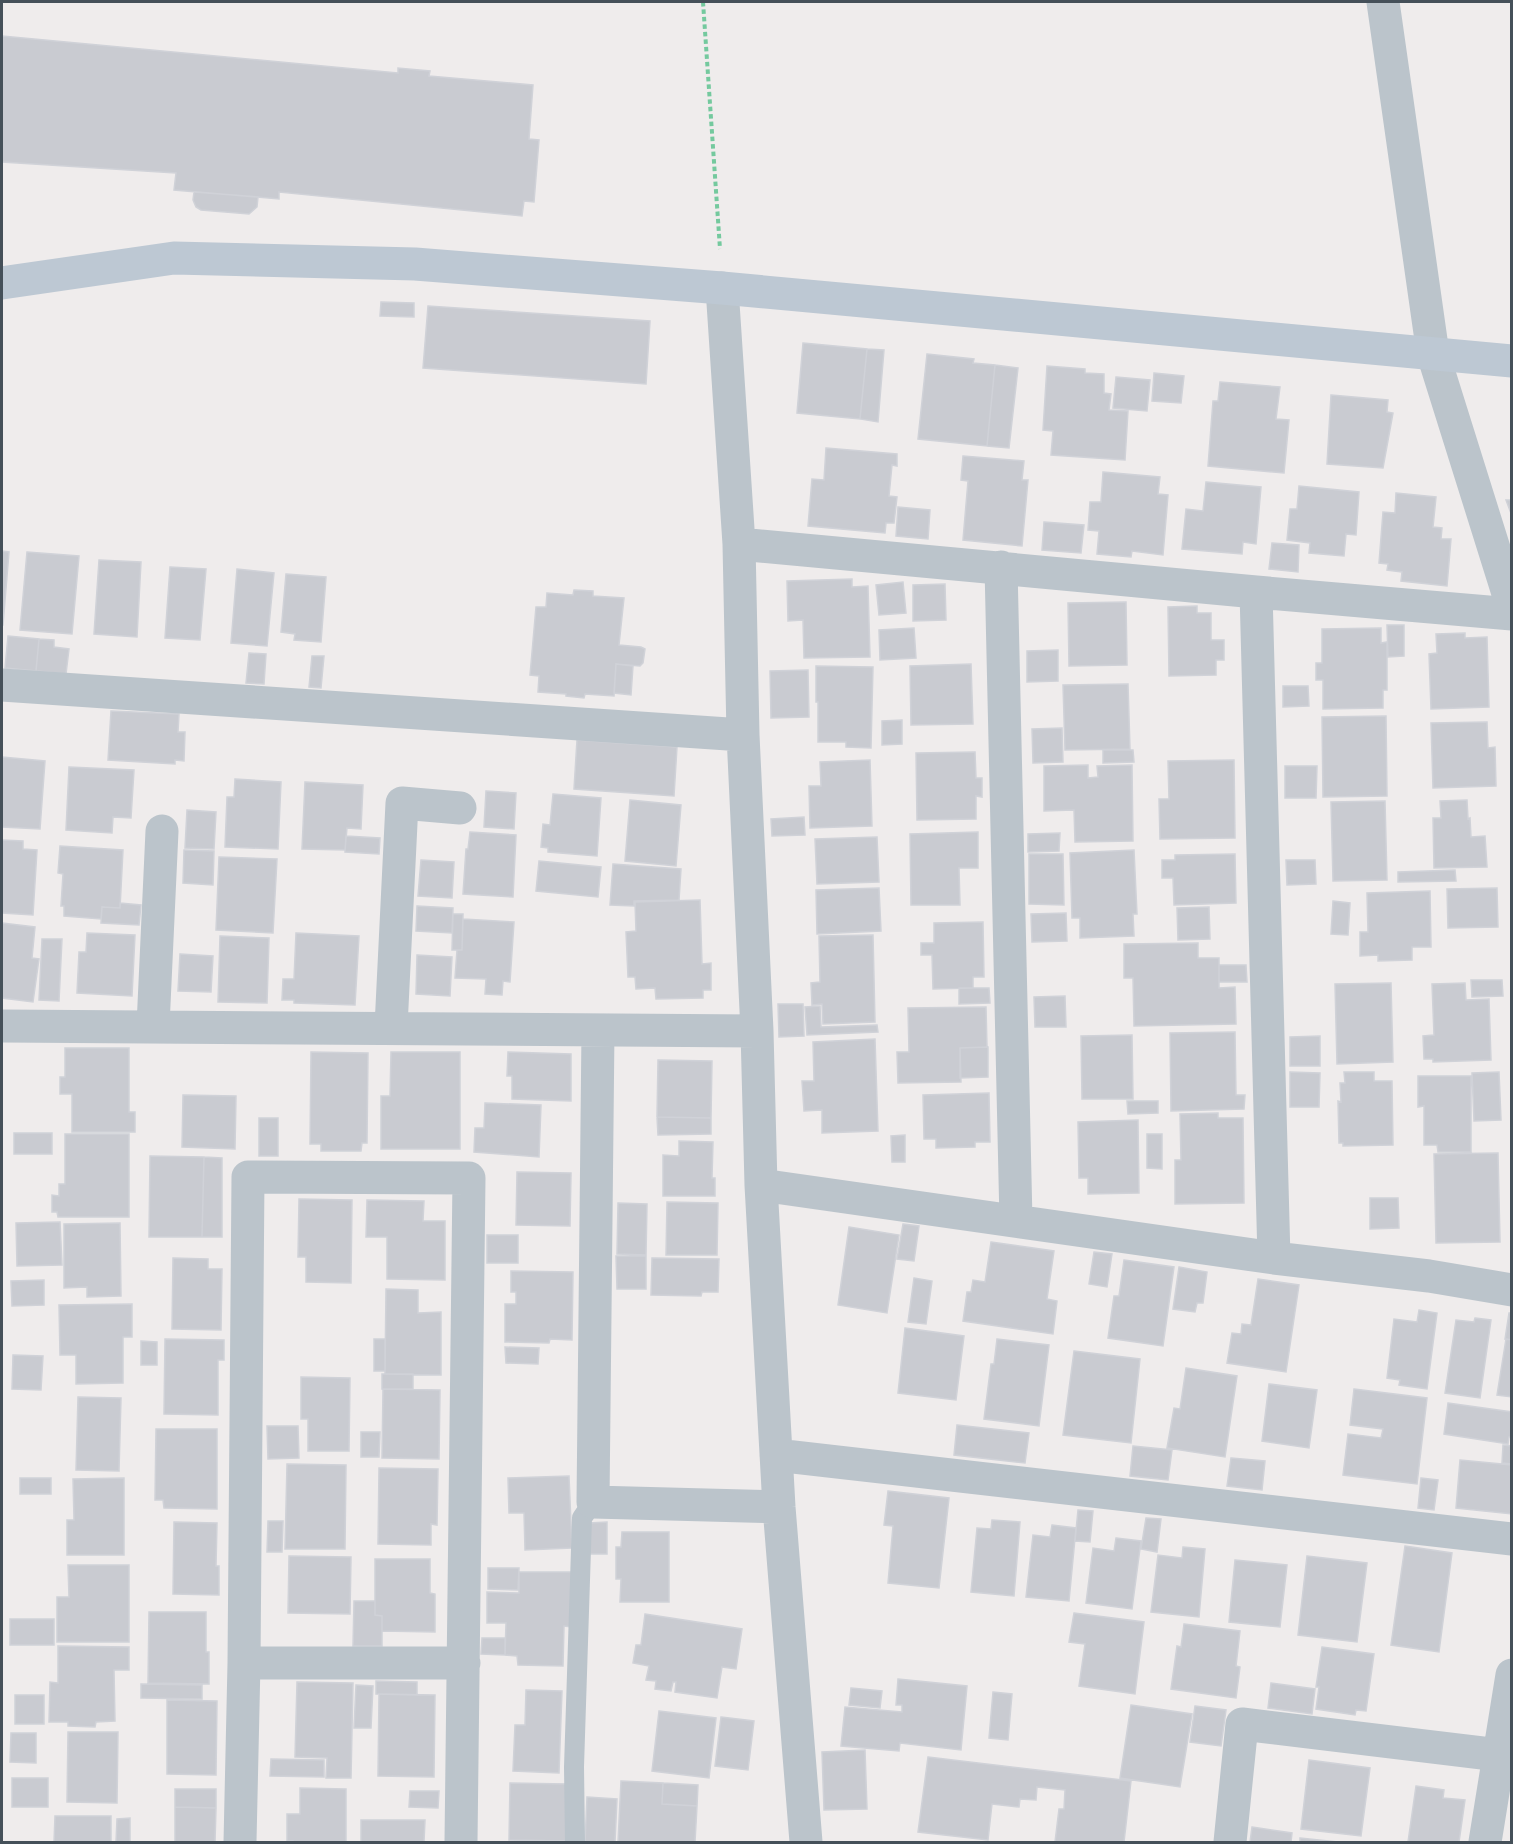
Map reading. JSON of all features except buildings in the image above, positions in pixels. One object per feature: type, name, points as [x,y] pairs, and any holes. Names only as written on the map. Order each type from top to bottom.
[{"type":"street","points":[[1383,2],[1433,354],[1512,606]]},
{"type":"street","points":[[2,283],[174,258],[415,264],[722,288],[1512,361]]},
{"type":"street","points":[[722,288],[740,544],[743,735],[757,1031],[760,1185],[779,1507],[806,1842]]},
{"type":"street","points":[[740,544],[1512,614]]},
{"type":"street","points":[[1001,567],[1016,1221]]},
{"type":"street","points":[[1256,592],[1274,1258]]},
{"type":"street","points":[[2,686],[743,735]]},
{"type":"street","points":[[391,1028],[402,803],[460,808]]},
{"type":"street","points":[[153,1026],[162,831]]},
{"type":"street","points":[[2,1026],[757,1031]]},
{"type":"street","points":[[598,1030],[593,1502],[779,1507]]},
{"type":"street","points":[[240,1842],[244,1663],[248,1177],[259,1177],[469,1178],[460,1842]]},
{"type":"street","points":[[760,1185],[1274,1258],[1429,1276],[1512,1290]]},
{"type":"street","points":[[776,1455],[1512,1539]]},
{"type":"street","points":[[244,1663],[464,1663]]},
{"type":"street","points":[[1485,1842],[1512,1674]]},
{"type":"street","points":[[1230,1842],[1242,1724],[1499,1755]]},
{"type":"lane","points":[[575,1842],[574,1767],[582,1518],[593,1502]]},
{"type":"path","points":[[703,2],[722,288]]}]
